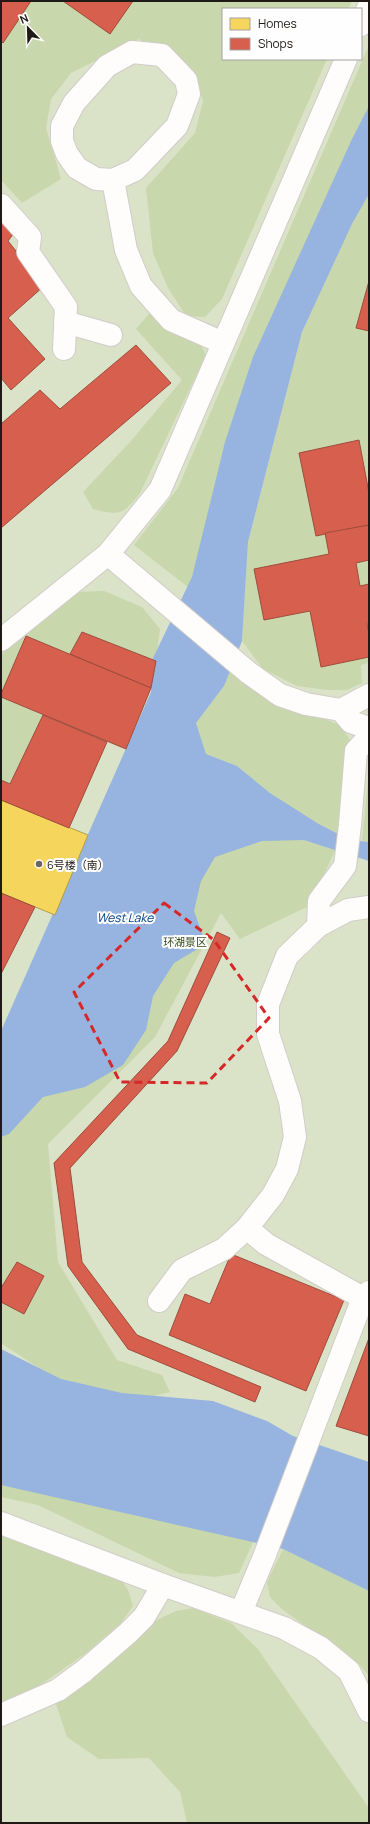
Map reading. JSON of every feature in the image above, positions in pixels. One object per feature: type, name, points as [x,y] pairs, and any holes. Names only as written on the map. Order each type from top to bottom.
[{"type":"street","points":[[362,23],[369,6]]},
{"type":"street","points":[[132,52],[162,55],[186,80],[189,94],[177,126],[135,170],[113,180],[96,179],[77,168],[67,154],[62,141],[62,126],[74,103],[107,66],[132,52]]},
{"type":"street","points":[[1,640],[108,554],[160,490],[346,60]]},
{"type":"street","points":[[113,180],[126,250],[141,286],[171,320],[223,344]]},
{"type":"street","points":[[1,204],[30,237],[28,252],[66,307],[64,349]]},
{"type":"street","points":[[66,322],[111,335]]},
{"type":"street","points":[[108,554],[249,673],[280,695],[306,704],[342,710],[369,695]]},
{"type":"street","points":[[342,710],[351,722],[369,728]]},
{"type":"street","points":[[318,926],[319,902],[345,866],[356,751],[369,737]]},
{"type":"street","points":[[159,1301],[182,1270],[224,1249],[247,1228],[273,1196],[287,1169],[295,1137],[290,1101],[268,1034],[268,1004],[287,956],[318,926],[348,910],[369,908]]},
{"type":"street","points":[[240,1612],[264,1557],[366,1295],[266,1244],[247,1228]]},
{"type":"street","points":[[1,1522],[163,1586],[284,1628],[321,1648],[349,1671],[369,1711]]},
{"type":"street","points":[[1,1715],[58,1690],[84,1671],[144,1617],[163,1586]]},
{"type":"highlighted area","points":[[164,903],[214,940],[269,1018],[207,1083],[120,1082],[74,992]]},
{"type":"green space","name":"环湖景区","points":[[1,1],[369,1],[369,1823],[1,1823]]},
{"type":"green space","points":[[1,1],[352,1],[348,8],[222,8],[222,60],[327,60],[222,299],[205,317],[186,316],[168,288],[153,253],[146,188],[195,133],[203,101],[193,73],[139,39],[71,73],[51,99],[46,128],[61,179],[22,203],[1,180]]},
{"type":"green space","points":[[369,45],[369,133],[193,591],[134,545],[178,488]]},
{"type":"green space","points":[[369,194],[369,663],[361,665],[362,683],[347,690],[327,690],[297,686],[263,669],[242,641],[248,542],[302,332],[352,224]]},
{"type":"green space","points":[[150,313],[199,342],[206,355],[140,493],[125,510],[109,513],[93,509],[83,492],[131,441],[182,380],[136,329]]},
{"type":"green space","points":[[104,591],[142,607],[160,629],[156,661],[82,632],[70,654],[26,636],[1,694],[1,654],[74,592]]},
{"type":"green space","points":[[230,670],[276,701],[340,725],[350,740],[342,836],[309,906],[240,939],[221,913],[155,1037],[48,1144],[58,1262],[117,1360],[162,1375],[170,1392],[137,1400],[60,1382],[1,1343],[1,1110],[203,853],[270,826],[341,835],[309,819],[270,793],[237,766],[206,754],[196,723],[224,686]]},
{"type":"green space","points":[[1,697],[43,715],[10,784],[1,780]]},
{"type":"green space","points":[[369,770],[369,842],[362,841]]},
{"type":"green space","points":[[1,1483],[255,1538],[239,1573],[214,1577],[179,1573],[38,1505],[1,1497]]},
{"type":"green space","points":[[1,1531],[120,1578],[128,1590],[133,1606],[121,1623],[86,1653],[39,1686],[1,1702]]},
{"type":"green space","points":[[283,1549],[369,1591],[369,1676],[359,1664],[283,1610],[270,1597],[267,1582]]},
{"type":"green space","points":[[193,1608],[231,1623],[257,1648],[369,1808],[369,1823],[187,1823],[180,1792],[149,1758],[99,1759],[67,1737],[56,1704],[157,1620],[176,1611]]},
{"type":"water","name":"West Lake","points":[[369,106],[369,194],[352,224],[302,332],[248,542],[242,641],[224,686],[196,723],[206,754],[237,766],[270,793],[317,823],[350,840],[369,842],[369,861],[304,840],[262,841],[215,857],[201,881],[194,911],[206,944],[174,963],[153,996],[146,1030],[123,1065],[85,1087],[43,1097],[9,1134],[1,1137],[1,1031],[151,692],[153,658],[192,577],[225,442],[253,357],[352,139]]},
{"type":"water","points":[[1,1349],[61,1379],[122,1393],[213,1401],[267,1421],[293,1436],[369,1462],[369,1591],[283,1549],[1,1485]]},
{"type":"building: Homes","name":"6号楼（南）","points":[[1,800],[88,835],[55,915],[1,893]]},
{"type":"building: Shops","points":[[1,1],[31,1],[3,43],[1,41]]},
{"type":"building: Shops","points":[[63,1],[133,1],[110,34]]},
{"type":"building: Shops","points":[[1,220],[14,233],[8,241],[44,286],[8,318],[45,359],[11,390],[1,378]]},
{"type":"building: Shops","points":[[369,281],[369,331],[356,328]]},
{"type":"building: Shops","points":[[136,345],[171,383],[1,528],[1,424],[40,390],[60,409]]},
{"type":"building: Shops","points":[[359,440],[369,493],[369,525],[316,536],[299,453]]},
{"type":"building: Shops","points":[[369,525],[369,560],[356,563],[360,586],[369,584],[369,622],[367,623],[369,635],[369,657],[321,667],[310,611],[264,620],[254,569],[329,554],[325,533]]},
{"type":"building: Shops","points":[[82,632],[156,661],[151,688],[70,654]]},
{"type":"building: Shops","points":[[26,636],[151,688],[126,749],[1,697]]},
{"type":"building: Shops","points":[[43,715],[107,742],[69,828],[1,800],[1,780],[10,784]]},
{"type":"building: Shops","points":[[1,893],[35,907],[1,974]]},
{"type":"building: Shops","points":[[217,932],[230,938],[177,1051],[70,1168],[82,1262],[137,1335],[261,1387],[255,1402],[128,1349],[68,1266],[54,1163],[168,1041]]},
{"type":"building: Shops","points":[[231,1254],[344,1300],[306,1391],[169,1335],[185,1294],[210,1304]]},
{"type":"building: Shops","points":[[17,1262],[44,1276],[24,1314],[1,1302],[1,1288]]},
{"type":"building: Shops","points":[[369,1338],[369,1436],[336,1426]]},
{"type":"place","name":"6号楼（南）","points":[[39,864]]}]
